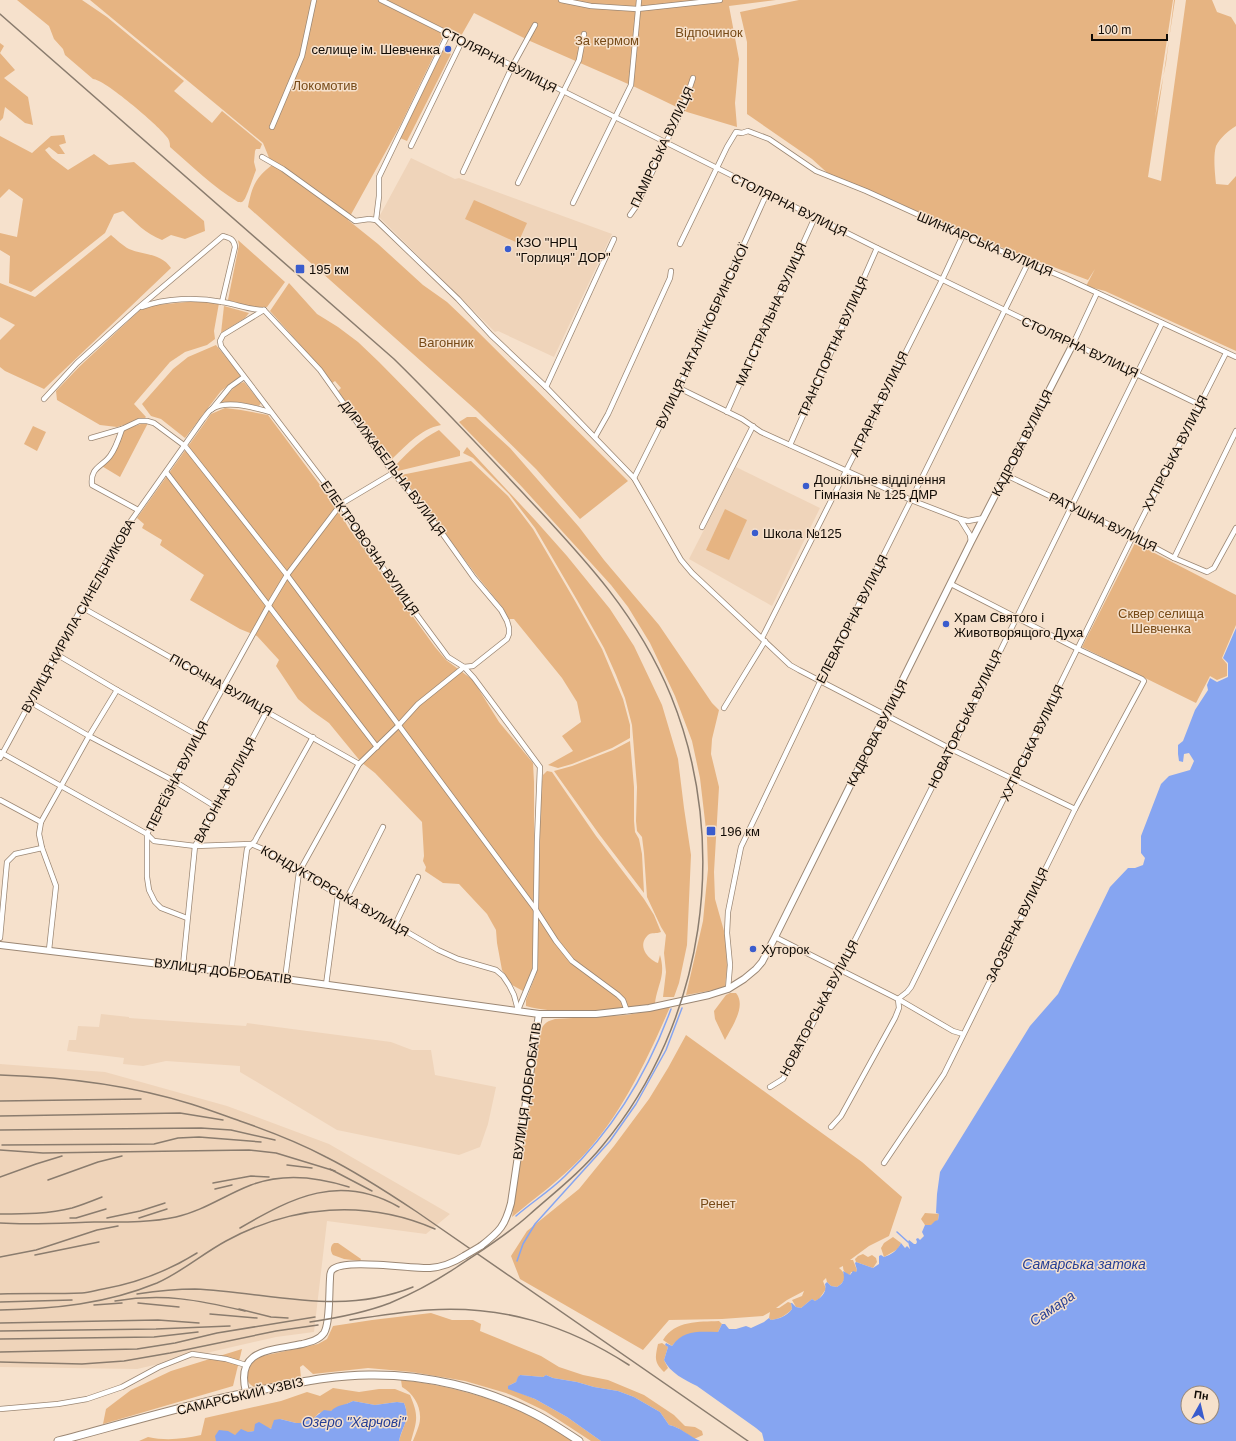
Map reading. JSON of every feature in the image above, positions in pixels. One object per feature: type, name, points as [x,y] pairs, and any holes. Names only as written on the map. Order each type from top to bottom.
[{"type":"main road","name":"САМАРСЬКИЙ УЗВІЗ","points":[[58,1441],[246,1392],[310,1380],[351,1376],[393,1376],[427,1380],[467,1388],[510,1403],[533,1413],[557,1426],[579,1441]]},
{"type":"street","points":[[272,128],[302,56],[314,0]]},
{"type":"street","name":"СТОЛЯРНА ВУЛИЦЯ","points":[[381,0],[716,169],[1200,405]]},
{"type":"street","points":[[561,0],[590,6],[637,9],[720,0]]},
{"type":"street","points":[[573,203],[632,85],[638,0]]},
{"type":"street","points":[[463,172],[512,67],[535,25]]},
{"type":"street","points":[[376,220],[379,196],[379,178],[448,34]]},
{"type":"street","points":[[518,183],[579,60],[584,34]]},
{"type":"street","points":[[411,146],[462,40]]},
{"type":"street","name":"ПАМІРСЬКА ВУЛИЦЯ","points":[[630,215],[635,208],[684,106],[693,78]]},
{"type":"street","name":"ШИНКАРСЬКА ВУЛИЦЯ","points":[[716,169],[736,132],[742,133],[748,131],[769,139],[816,171],[866,191],[1097,293],[1236,357]]},
{"type":"street","points":[[262,157],[282,169],[355,221],[369,219],[376,220],[458,299],[491,335],[595,436],[634,478],[685,564],[692,573],[790,665],[951,750],[1075,809]]},
{"type":"street","points":[[680,244],[716,169]]},
{"type":"street","name":"ВУЛИЦЯ НАТАЛІЇ КОБРИНСЬКОЇ","points":[[634,478],[679,388],[767,193]]},
{"type":"street","name":"МАГІСТРАЛЬНА ВУЛИЦЯ","points":[[727,412],[815,217]]},
{"type":"street","name":"АГРАРНА ВУЛИЦЯ","points":[[724,708],[764,640],[846,470],[942,280],[963,235]]},
{"type":"street","points":[[44,399],[77,363],[138,308],[223,236],[234,241],[235,247],[222,302]]},
{"type":"street","points":[[546,387],[614,239]]},
{"type":"street","name":"ТРАНСПОРТНА ВУЛИЦЯ","points":[[790,445],[877,248]]},
{"type":"street","name":"ЕЛЕВАТОРНА ВУЛИЦЯ","points":[[728,989],[730,965],[727,933],[728,912],[742,847],[820,682],[912,500],[1028,263]]},
{"type":"street","points":[[595,436],[608,414],[670,278],[671,271]]},
{"type":"street","name":"КАДРОВА ВУЛИЦЯ","points":[[539,1014],[596,1014],[627,1011],[649,1008],[709,995],[728,989],[744,979],[762,962],[971,542],[1073,344],[1097,293]]},
{"type":"street","points":[[138,308],[156,302],[196,299],[222,302],[253,310],[264,310]]},
{"type":"street","name":"ЕЛЕКТРОВОЗНА ВУЛИЦЯ","points":[[264,310],[223,335],[220,341],[221,346],[341,504],[362,540],[448,657],[464,667],[474,678],[540,767],[536,910]]},
{"type":"street","name":"ДИРИЖАБЕЛЬНА ВУЛИЦЯ","points":[[264,310],[320,370],[394,473],[427,512],[474,578],[501,610],[507,621],[510,634],[507,639],[473,666],[464,667]]},
{"type":"street","name":"НОВАТОРСЬКА ВУЛИЦЯ","points":[[770,1087],[783,1079],[808,1033],[951,750],[1162,323]]},
{"type":"street","name":"ХУТІРСЬКА ВУЛИЦЯ","points":[[898,1000],[911,987],[1133,536],[1226,353]]},
{"type":"street","name":"ВУЛИЦЯ КИРИЛА СИНЕЛЬНИКОВА","points":[[1,754],[83,608],[121,536],[203,419],[230,388],[244,377]]},
{"type":"street","points":[[679,388],[742,419],[761,432],[912,500],[960,519],[968,521],[984,518]]},
{"type":"street","points":[[212,409],[225,405],[233,405],[270,412]]},
{"type":"street","points":[[92,438],[122,429],[139,421],[147,421],[154,423],[185,446],[287,575],[536,910],[556,941],[572,960],[618,995],[623,1000],[627,1011]]},
{"type":"street","points":[[702,527],[753,426]]},
{"type":"street","points":[[122,429],[109,457],[99,465],[92,475],[92,485],[138,510]]},
{"type":"street","points":[[1174,558],[1236,431]]},
{"type":"street","points":[[166,472],[377,747]]},
{"type":"street","points":[[341,504],[394,473]]},
{"type":"street","name":"РАТУШНА ВУЛИЦЯ","points":[[1006,475],[1133,536],[1174,558],[1207,572],[1214,568],[1236,528]]},
{"type":"street","name":"ПЕРЕЇЗНА ВУЛИЦЯ","points":[[187,918],[161,908],[155,902],[149,890],[146,877],[147,834],[197,735],[269,605],[287,575],[341,504]]},
{"type":"street","points":[[960,519],[970,535],[971,542]]},
{"type":"street","points":[[951,584],[1078,649]]},
{"type":"street","name":"ПІСОЧНА ВУЛИЦЯ","points":[[83,608],[359,764]]},
{"type":"street","name":"ЗАОЗЕРНА ВУЛИЦЯ","points":[[884,1163],[944,1074],[1075,809],[1144,684],[1142,679],[1078,649]]},
{"type":"street","points":[[56,654],[197,735]]},
{"type":"street","points":[[285,979],[299,872],[359,764],[418,704],[464,667]]},
{"type":"street","points":[[49,950],[56,886],[38,834],[41,822],[89,736],[117,690]]},
{"type":"street","points":[[30,702],[89,736],[174,781],[216,807]]},
{"type":"street","name":"ВАГОННА ВУЛИЦЯ","points":[[183,966],[195,846],[267,711]]},
{"type":"street","points":[[231,972],[245,854],[247,848],[255,842],[258,837],[313,737]]},
{"type":"street","name":"КОНДУКТОРСЬКА ВУЛИЦЯ","points":[[1,754],[147,834],[154,840],[195,846],[251,844],[263,849],[346,900],[395,925],[438,950],[458,959],[496,970],[503,976],[509,985],[514,995],[518,1010]]},
{"type":"street","points":[[0,800],[41,822]]},
{"type":"street","points":[[346,900],[383,827]]},
{"type":"street","points":[[0,938],[7,862],[15,854],[42,848]]},
{"type":"street","points":[[395,925],[418,878]]},
{"type":"street","points":[[326,985],[338,895]]},
{"type":"street","points":[[518,1010],[535,969],[536,910]]},
{"type":"street","points":[[775,937],[898,1000],[953,1031],[963,1034]]},
{"type":"street","name":"ВУЛИЦЯ ДОБРОБАТІВ","points":[[0,945],[231,972],[539,1014],[511,1203],[508,1215],[500,1230],[481,1246],[450,1264],[433,1267],[365,1264],[342,1265],[336,1267],[331,1272],[327,1324],[322,1335],[313,1341],[261,1352],[252,1357],[246,1365]]},
{"type":"street","points":[[831,1127],[840,1116],[895,1018],[899,1008],[898,1000]]},
{"type":"street","points":[[0,1409],[58,1404],[87,1399],[122,1387],[160,1367],[192,1354],[226,1358],[246,1365],[243,1380],[246,1392]]},
{"type":"shaded area","name":"КЗО \"НРЦ \"Горлиця\" ДОР\"","points":[[411,158],[455,179],[459,178],[612,234],[554,357],[498,331],[495,332],[379,217]]},
{"type":"shaded area","name":"Школа №125","points":[[736,467],[820,508],[772,606],[689,559]]},
{"type":"shaded area","points":[[101,1014],[129,1018],[246,1026],[247,1023],[391,1042],[412,1050],[431,1050],[435,1075],[496,1087],[488,1124],[480,1147],[459,1155],[337,1130],[240,1072],[240,1066],[166,1061],[143,1066],[123,1064],[124,1058],[67,1051],[69,1040],[76,1040],[78,1026],[99,1027]]},
{"type":"shaded area","points":[[0,1064],[105,1072],[227,1106],[329,1144],[450,1214],[426,1234],[327,1221],[314,1332],[276,1337],[137,1369],[0,1367]]},
{"type":"green space","points":[[17,0],[82,0],[107,17],[184,81],[174,91],[212,123],[222,111],[262,144],[260,149],[256,149],[255,151],[254,162],[256,170],[245,199],[238,202],[211,183],[170,147],[167,137],[142,113],[108,86],[93,79],[65,55],[63,49],[54,39],[49,26]]},
{"type":"green space","points":[[90,0],[776,0],[729,6],[739,59],[735,103],[737,127],[687,112],[635,87],[530,41],[474,13],[461,36],[446,30],[401,124],[348,220],[378,244],[423,285],[447,302],[628,481],[580,519],[536,469],[477,411],[248,207],[255,183],[272,165],[263,143]]},
{"type":"green space","points":[[799,0],[1173,0],[1155,118],[1163,76],[1148,177],[1161,181],[1186,0],[1212,0],[1217,12],[1231,17],[1236,25],[1236,126],[1225,134],[1216,146],[1214,160],[1216,184],[1228,185],[1236,176],[1236,351],[1105,291],[1086,286],[1095,269],[1088,280],[966,234],[890,199],[833,178],[812,159],[747,114],[747,42],[740,12]]},
{"type":"green space","points":[[1174,0],[1175,0],[1169,39]]},
{"type":"green space","points":[[1169,39],[1166,63],[1163,76]]},
{"type":"green space","points":[[0,43],[4,46],[0,53]]},
{"type":"green space","points":[[443,50],[451,54],[407,141],[400,138]]},
{"type":"green space","points":[[0,53],[15,70],[4,78],[28,97],[33,125],[25,123],[5,107],[3,118],[0,121]]},
{"type":"green space","points":[[64,135],[66,143],[59,145],[65,154],[58,154],[49,147],[45,150],[52,158],[68,170],[94,154],[109,165],[134,162],[204,221],[205,231],[185,239],[171,235],[162,240],[146,231],[123,211],[114,214],[105,233],[31,292],[9,283],[10,256],[0,250],[0,233],[17,237],[23,199],[9,189],[0,198],[0,136],[32,153],[51,136]]},
{"type":"green space","points":[[474,200],[527,223],[518,243],[465,219]]},
{"type":"green space","points":[[111,235],[129,249],[157,257],[167,263],[171,268],[44,389],[5,371],[0,367],[0,340],[15,325],[0,317],[0,283],[35,297]]},
{"type":"green space","points":[[238,240],[285,282],[267,307],[252,307],[228,300],[239,245]]},
{"type":"green space","points":[[289,283],[317,314],[358,342],[441,425],[426,430],[420,434],[390,461],[338,391],[341,388],[335,381],[332,383],[270,311]]},
{"type":"green space","points":[[197,301],[219,303],[214,331],[215,339],[207,345],[185,352],[170,362],[134,404],[146,417],[144,419],[117,427],[100,425],[57,400],[56,391],[80,366],[140,310],[156,305]]},
{"type":"green space","points":[[224,306],[249,313],[245,318],[221,333]]},
{"type":"green space","points":[[216,345],[241,376],[221,391],[185,438],[161,419],[151,416],[142,404],[173,369],[188,357]]},
{"type":"green space","points":[[244,382],[261,403],[259,406],[239,402],[218,403],[238,384]]},
{"type":"green space","points":[[225,408],[268,415],[338,509],[348,527],[435,647],[446,660],[473,680],[499,722],[533,763],[534,955],[532,970],[523,991],[512,985],[502,970],[496,930],[487,914],[459,884],[443,883],[425,871],[426,867],[423,861],[422,822],[375,773],[361,762],[329,723],[298,699],[276,666],[279,660],[257,636],[240,629],[190,600],[204,575],[160,545],[162,540],[142,528],[144,524],[137,518],[211,414]]},
{"type":"green space","points":[[467,417],[476,417],[510,448],[579,527],[604,560],[659,625],[712,703],[719,710],[712,739],[711,754],[719,787],[714,872],[715,899],[726,938],[727,967],[725,988],[686,995],[703,921],[708,869],[707,838],[700,778],[692,741],[675,696],[650,643],[628,607],[611,585],[522,487],[459,422]]},
{"type":"green space","points":[[144,423],[148,423],[120,477],[100,465],[109,458],[123,431]]},
{"type":"green space","points":[[33,426],[46,432],[37,451],[24,444]]},
{"type":"green space","points":[[439,430],[460,451],[460,456],[398,471],[395,466],[406,455],[421,442]]},
{"type":"green space","points":[[467,447],[567,556],[610,609],[634,646],[662,705],[678,759],[691,855],[687,945],[679,983],[674,997],[663,997],[666,972],[664,953],[666,935],[647,897],[642,837],[637,831],[636,821],[637,787],[632,725],[625,698],[604,648],[535,528],[509,494],[473,458],[463,453]]},
{"type":"green space","points":[[471,461],[508,496],[533,529],[602,649],[623,699],[630,725],[630,738],[612,748],[558,768],[548,765],[573,751],[562,736],[581,722],[577,702],[562,678],[514,619],[509,619],[503,608],[401,475]]},
{"type":"green space","points":[[725,509],[747,520],[729,560],[706,550]]},
{"type":"green space","name":"Сквер селища Шевченка","points":[[1135,543],[1236,595],[1236,625],[1222,658],[1227,664],[1227,676],[1217,680],[1210,676],[1196,703],[1082,647]]},
{"type":"green space","points":[[630,741],[634,787],[635,832],[639,839],[642,854],[644,893],[554,771],[572,766],[613,750]]},
{"type":"green space","points":[[547,771],[552,772],[596,836],[644,899],[654,915],[661,932],[648,935],[643,943],[643,947],[650,958],[658,963],[660,955],[662,962],[662,974],[655,1003],[644,1007],[611,1012],[555,1011],[526,1006],[526,1000],[536,974],[538,961],[538,841],[541,788],[543,775]]},
{"type":"green space","points":[[736,993],[740,1004],[737,1017],[725,1040],[715,1019],[714,1011],[726,995]]},
{"type":"green space","points":[[670,1007],[632,1087],[609,1124],[573,1166],[512,1217],[539,1035],[544,1024],[555,1019],[627,1015]]},
{"type":"green space","name":"Ренет","points":[[686,1035],[862,1162],[902,1197],[889,1236],[869,1246],[850,1260],[853,1260],[857,1270],[856,1272],[851,1272],[850,1275],[845,1272],[843,1266],[839,1268],[844,1273],[844,1281],[837,1287],[831,1286],[827,1282],[826,1278],[823,1281],[826,1289],[819,1299],[815,1301],[812,1299],[801,1308],[796,1307],[792,1300],[802,1296],[804,1291],[776,1308],[779,1308],[788,1302],[791,1303],[792,1309],[790,1311],[777,1319],[771,1320],[769,1318],[770,1312],[763,1316],[722,1319],[669,1320],[643,1350],[520,1279],[511,1256],[527,1231],[579,1189],[614,1146],[649,1099]]},
{"type":"green space","points":[[925,1213],[939,1214],[938,1220],[931,1226],[925,1225],[921,1219]]},
{"type":"green space","points":[[893,1237],[901,1243],[898,1249],[884,1257],[881,1248],[884,1243]]},
{"type":"green space","points":[[334,1243],[338,1243],[361,1259],[360,1261],[344,1259],[333,1255],[331,1249]]},
{"type":"green space","points":[[863,1254],[868,1257],[872,1255],[876,1258],[877,1262],[873,1268],[856,1262],[855,1259]]},
{"type":"green space","points":[[431,1313],[452,1320],[473,1320],[481,1324],[480,1331],[541,1356],[559,1367],[583,1375],[608,1380],[644,1395],[674,1415],[685,1426],[695,1427],[702,1431],[703,1435],[694,1439],[679,1429],[669,1425],[660,1412],[634,1397],[618,1391],[553,1378],[546,1375],[543,1377],[520,1375],[516,1382],[508,1388],[535,1399],[567,1417],[601,1441],[591,1441],[545,1411],[518,1398],[465,1381],[412,1372],[368,1368],[313,1374],[303,1365],[300,1367],[301,1378],[255,1387],[248,1381],[247,1374],[249,1367],[258,1357],[318,1344],[327,1339],[333,1326]]},
{"type":"green space","points":[[719,1321],[722,1324],[718,1332],[693,1334],[681,1338],[672,1346],[663,1340],[668,1333],[681,1325],[696,1322]]},
{"type":"green space","points":[[662,1343],[668,1347],[664,1360],[668,1368],[664,1372],[656,1360],[658,1344]]},
{"type":"green space","points":[[242,1349],[233,1386],[103,1424],[106,1409],[131,1390],[171,1371]]},
{"type":"green space","points":[[401,1380],[425,1383],[470,1393],[491,1400],[533,1418],[574,1441],[413,1441],[420,1421],[420,1414],[416,1400],[402,1387]]},
{"type":"green space","points":[[333,1388],[359,1392],[379,1389],[395,1389],[410,1395],[416,1413],[415,1428],[411,1441],[399,1441],[407,1414],[404,1403],[397,1402],[375,1405],[353,1401],[331,1411],[319,1413],[314,1418],[302,1423],[280,1419],[271,1429],[266,1427],[216,1441],[139,1441],[148,1437],[174,1439],[201,1435],[205,1418],[281,1401],[307,1392],[320,1396]]},
{"type":"water","name":"Самарська затока","points":[[1236,628],[1236,1441],[764,1441],[762,1433],[756,1428],[697,1386],[678,1376],[670,1369],[664,1360],[668,1347],[665,1345],[666,1343],[672,1346],[687,1334],[698,1332],[718,1332],[722,1324],[725,1324],[729,1329],[736,1329],[746,1326],[751,1328],[769,1318],[771,1320],[783,1317],[792,1309],[791,1303],[796,1307],[801,1308],[812,1299],[815,1301],[820,1298],[825,1292],[825,1284],[827,1282],[831,1286],[837,1287],[843,1282],[843,1271],[850,1275],[853,1271],[856,1272],[856,1262],[873,1268],[879,1264],[879,1256],[881,1255],[884,1257],[892,1254],[901,1243],[905,1248],[907,1246],[910,1249],[908,1242],[909,1240],[916,1244],[916,1239],[918,1238],[920,1240],[924,1236],[922,1232],[925,1225],[931,1225],[938,1220],[939,1214],[936,1213],[940,1172],[1030,1026],[1058,994],[1110,887],[1128,868],[1135,868],[1143,865],[1145,858],[1141,853],[1141,836],[1161,784],[1169,776],[1190,770],[1194,761],[1189,753],[1184,754],[1183,762],[1179,761],[1178,745],[1183,741],[1195,710],[1208,690],[1207,685],[1210,678],[1217,682],[1228,677],[1228,663],[1223,658]]},
{"type":"water","points":[[520,1375],[543,1377],[546,1375],[553,1378],[618,1391],[634,1397],[660,1412],[669,1425],[700,1441],[601,1441],[567,1417],[535,1399],[508,1389],[508,1386],[516,1382]]},
{"type":"water","name":"Озеро \"Харчові\"","points":[[353,1401],[375,1405],[397,1402],[404,1403],[407,1414],[399,1441],[216,1441],[215,1436],[219,1430],[228,1431],[235,1435],[241,1429],[248,1432],[254,1431],[255,1424],[259,1422],[271,1429],[274,1420],[280,1419],[302,1423],[314,1418],[324,1410],[331,1411],[336,1407]]},
{"type":"waterway","points":[[517,1261],[523,1244],[535,1224],[610,1141],[636,1104],[666,1050],[682,1008]]},
{"type":"waterway","points":[[516,1216],[565,1176],[599,1139],[614,1120],[640,1077],[662,1032],[671,1009]]},
{"type":"waterway","points":[[897,1232],[908,1242]]},
{"type":"railway","points":[[0,14],[394,359],[459,425],[566,539],[606,587],[642,638],[671,696],[689,753],[700,811],[703,871],[698,930],[685,988],[665,1044],[638,1096],[595,1155],[568,1182],[521,1222],[494,1242],[441,1277],[390,1303],[340,1317],[310,1322]]},
{"type":"railway","points":[[0,1075],[97,1083],[168,1097],[262,1129],[294,1142],[338,1163],[417,1212],[748,1441]]},
{"type":"railway","points":[[0,1101],[141,1099]]},
{"type":"railway","points":[[0,1116],[180,1113],[223,1120]]},
{"type":"railway","points":[[0,1130],[201,1128],[231,1130],[275,1140]]},
{"type":"railway","points":[[2,1145],[154,1144],[178,1138],[199,1137],[261,1142]]},
{"type":"railway","points":[[0,1150],[43,1153],[249,1150],[276,1153],[335,1171]]},
{"type":"railway","points":[[0,1177],[62,1156]]},
{"type":"railway","points":[[48,1180],[98,1162],[122,1156]]},
{"type":"railway","points":[[287,1165],[312,1168]]},
{"type":"railway","points":[[330,1169],[372,1191]]},
{"type":"railway","points":[[213,1183],[251,1176],[269,1177]]},
{"type":"railway","points":[[0,1223],[35,1224],[135,1222],[166,1219],[195,1211],[251,1185],[275,1179],[313,1179],[349,1187]]},
{"type":"railway","points":[[215,1189],[232,1185]]},
{"type":"railway","points":[[240,1228],[279,1207],[317,1193],[337,1191],[357,1192],[377,1197],[399,1207]]},
{"type":"railway","points":[[0,1214],[45,1213],[72,1208],[102,1197]]},
{"type":"railway","points":[[107,1218],[140,1211],[165,1203]]},
{"type":"railway","points":[[70,1218],[76,1218],[106,1209]]},
{"type":"railway","points":[[139,1218],[167,1209]]},
{"type":"railway","points":[[0,1310],[60,1307],[99,1301],[138,1290],[166,1279],[217,1246],[251,1229],[303,1213],[329,1210],[356,1210],[383,1213],[409,1219],[435,1229]]},
{"type":"railway","points":[[0,1257],[36,1250],[97,1230],[118,1226]]},
{"type":"railway","points":[[35,1255],[99,1242]]},
{"type":"railway","points":[[0,1294],[90,1292],[152,1276],[197,1253]]},
{"type":"railway","points":[[137,1294],[166,1290],[195,1289],[331,1302],[385,1296],[413,1287]]},
{"type":"railway","points":[[115,1301],[149,1298],[181,1299],[245,1311]]},
{"type":"railway","points":[[0,1302],[72,1300]]},
{"type":"railway","points":[[94,1305],[122,1303]]},
{"type":"railway","points":[[138,1303],[179,1307]]},
{"type":"railway","points":[[239,1309],[271,1317],[288,1318]]},
{"type":"railway","points":[[350,1320],[399,1313],[456,1309],[508,1315],[558,1329],[606,1351],[629,1365]]},
{"type":"railway","points":[[210,1314],[257,1318]]},
{"type":"railway","points":[[0,1352],[137,1349],[175,1343],[217,1333],[315,1317]]},
{"type":"railway","points":[[0,1323],[158,1320],[199,1323]]},
{"type":"railway","points":[[0,1362],[82,1364],[124,1361],[276,1331],[318,1325]]},
{"type":"railway","points":[[0,1331],[156,1329],[230,1326]]},
{"type":"railway","points":[[0,1339],[154,1337],[198,1332]]},
{"type":"place","name":"селище ім. Шевченка","points":[[448,49]]},
{"type":"place","name":"КЗО \"НРЦ \"Горлиця\" ДОР\"","points":[[508,249]]},
{"type":"place","name":"195 км","points":[[300,269]]},
{"type":"place","name":"Дошкільне відділення Гімназія № 125 ДМР","points":[[806,486]]},
{"type":"place","name":"Школа №125","points":[[755,533]]},
{"type":"place","name":"Храм Святого і Животворящого Духа","points":[[946,624]]},
{"type":"place","name":"196 км","points":[[711,831]]},
{"type":"place","name":"Хуторок","points":[[753,949]]},
{"type":"park label","name":"Відпочинок","points":[[709,32]]},
{"type":"park label","name":"За кермом","points":[[607,40]]},
{"type":"park label","name":"Локомотив","points":[[325,85]]},
{"type":"park label","name":"Вагонник","points":[[446,342]]},
{"type":"water label","name":"Самара","points":[[1052,1308]]}]
